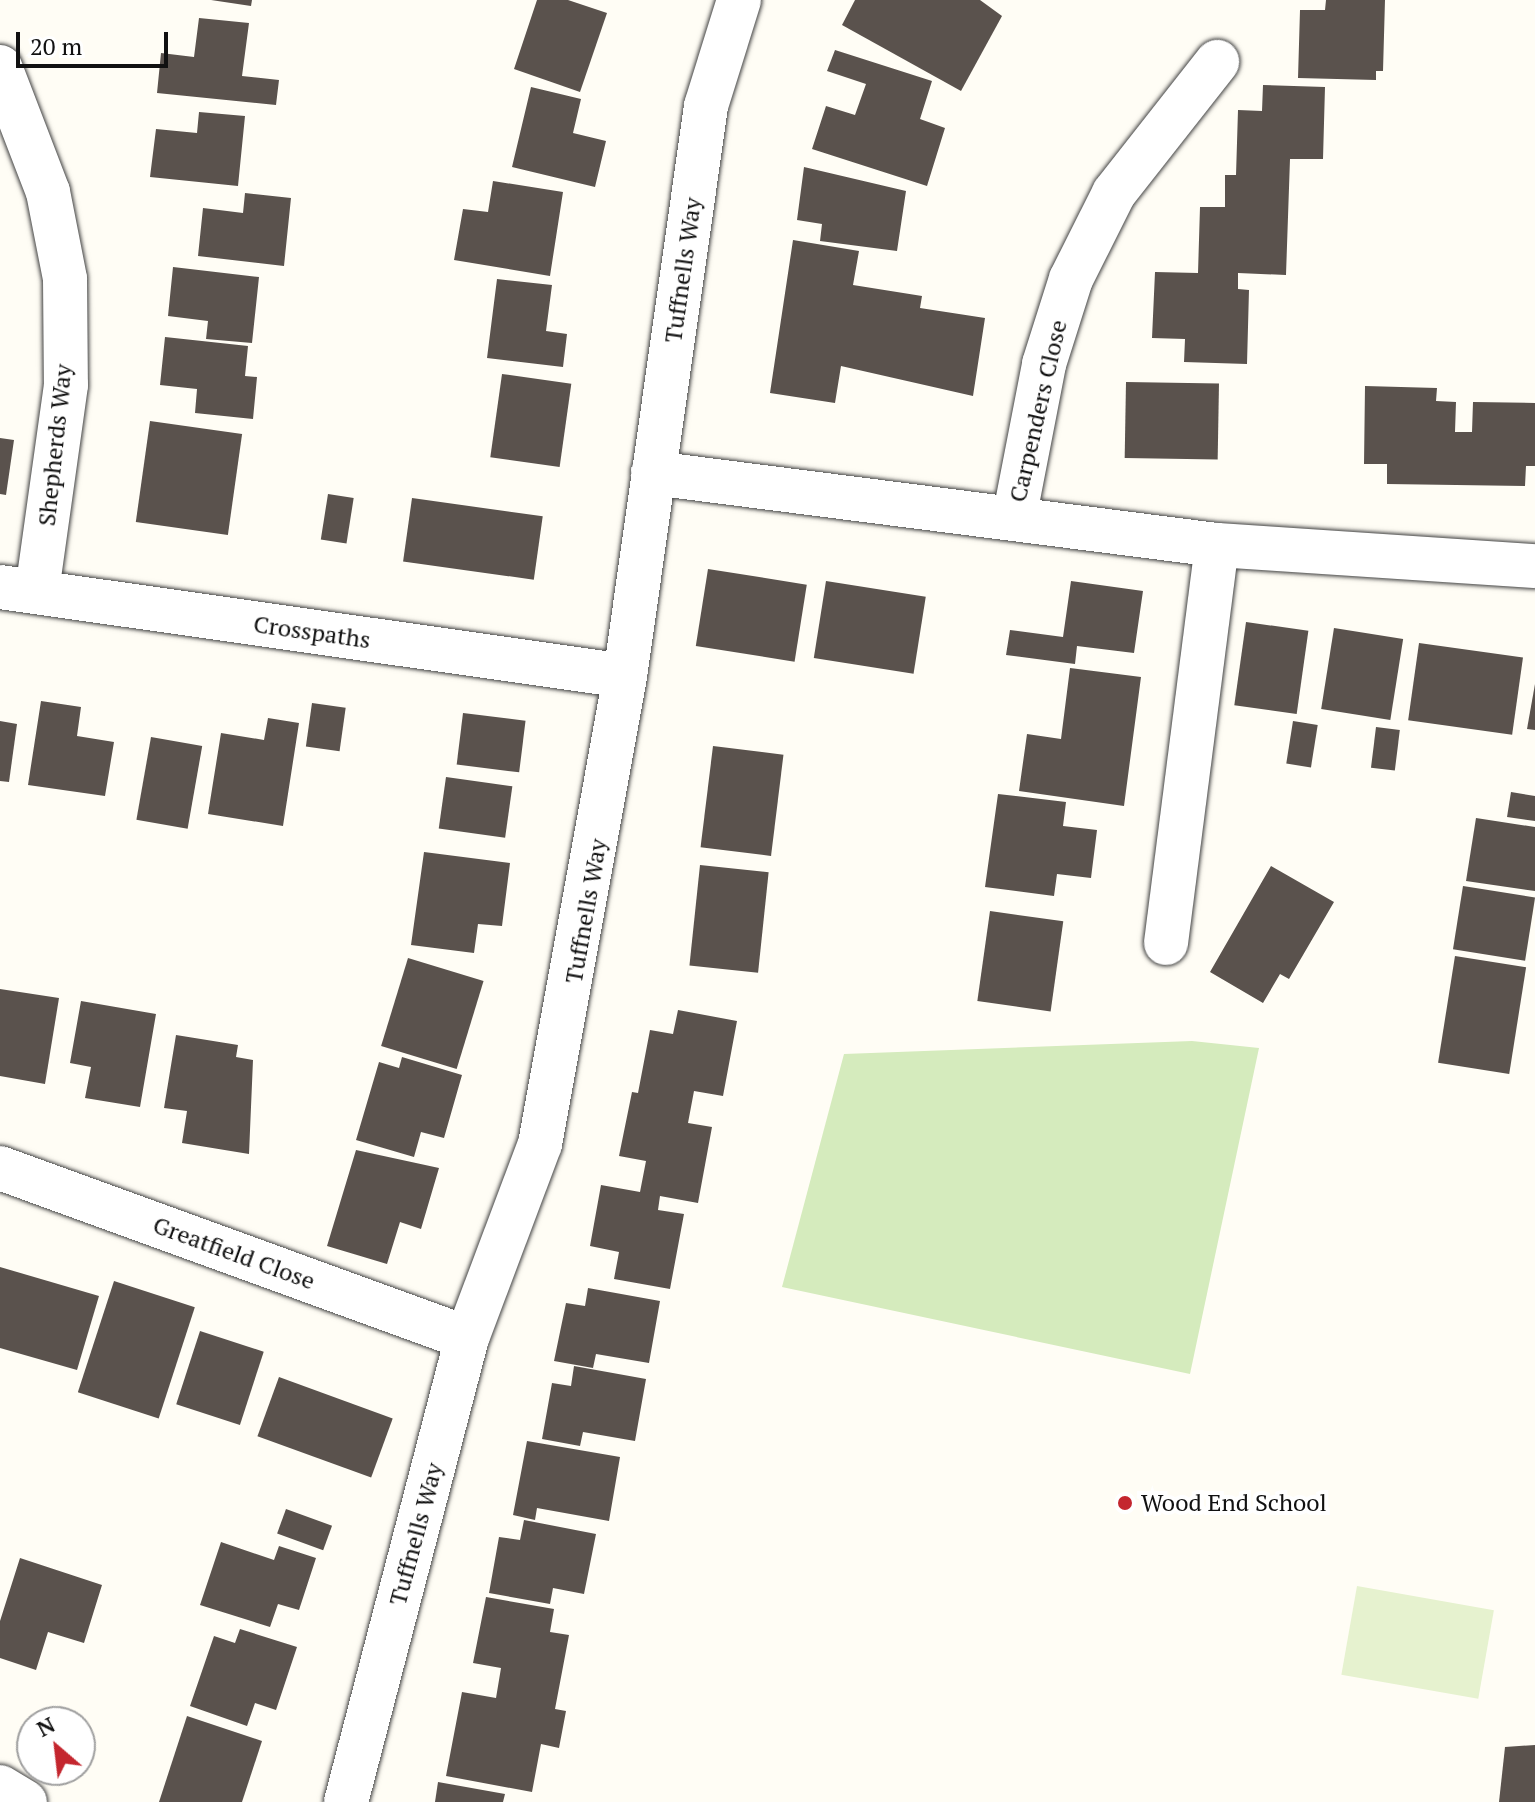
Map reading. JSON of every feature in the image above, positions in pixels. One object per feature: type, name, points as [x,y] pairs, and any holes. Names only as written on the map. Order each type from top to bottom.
[{"type":"street","name":"Tuffnells Way","points":[[346,1802],[467,1338],[540,1144],[625,676],[706,106],[739,0]]},
{"type":"street","name":"Carpenders Close","points":[[1014,519],[1044,364],[1071,279],[1114,193],[1217,62]]},
{"type":"street","name":"Shepherds Way","points":[[0,67],[48,192],[65,279],[66,385],[18,590]]},
{"type":"street","name":"Carpenders Close","points":[[653,473],[1217,545],[1535,566]]},
{"type":"street","points":[[1166,943],[1217,545]]},
{"type":"street","name":"Crosspaths","points":[[18,590],[625,676]]},
{"type":"street","name":"Greatfield Close","points":[[0,1168],[467,1338]]},
{"type":"street","points":[[0,1787],[25,1802]]},
{"type":"green space","points":[[1192,1041],[1259,1048],[1190,1374],[782,1287],[844,1054]]},
{"type":"green space","points":[[1357,1586],[1494,1610],[1478,1699],[1341,1675]]},
{"type":"building","points":[[211,0],[252,0],[251,6]]},
{"type":"building","points":[[537,0],[568,0],[607,13],[580,92],[514,69]]},
{"type":"building","points":[[855,0],[980,0],[1002,16],[961,91],[842,25]]},
{"type":"building","points":[[1326,0],[1385,0],[1383,71],[1376,71],[1376,80],[1298,78],[1300,10],[1325,10]]},
{"type":"building","points":[[199,18],[249,23],[242,76],[279,80],[276,105],[157,93],[161,53],[194,57]]},
{"type":"building","points":[[835,50],[932,81],[920,119],[945,128],[927,186],[812,149],[826,106],[855,115],[866,84],[827,71]]},
{"type":"building","points":[[1263,85],[1325,87],[1323,159],[1290,159],[1286,275],[1238,273],[1238,289],[1249,290],[1247,364],[1184,362],[1185,339],[1152,338],[1155,272],[1198,273],[1200,207],[1225,207],[1225,175],[1236,175],[1238,110],[1262,111]]},
{"type":"building","points":[[531,87],[581,99],[573,133],[606,141],[595,187],[512,167]]},
{"type":"building","points":[[199,112],[245,116],[238,186],[150,177],[156,129],[197,133]]},
{"type":"building","points":[[804,167],[906,191],[897,251],[820,241],[822,224],[797,220]]},
{"type":"building","points":[[493,181],[563,192],[550,276],[454,260],[463,209],[488,212]]},
{"type":"building","points":[[245,193],[291,198],[284,266],[198,256],[203,208],[243,213]]},
{"type":"building","points":[[793,240],[859,251],[853,285],[922,296],[920,308],[985,318],[973,396],[841,366],[835,403],[770,393]]},
{"type":"building","points":[[173,267],[259,277],[252,343],[206,339],[208,321],[168,316]]},
{"type":"building","points":[[497,279],[552,285],[546,331],[567,334],[563,367],[487,358]]},
{"type":"building","points":[[165,337],[248,346],[245,376],[257,377],[253,419],[195,413],[197,389],[160,385]]},
{"type":"building","points":[[502,374],[571,384],[560,467],[490,457]]},
{"type":"building","points":[[1126,382],[1219,384],[1218,460],[1125,458]]},
{"type":"building","points":[[1365,386],[1437,388],[1436,401],[1456,402],[1455,432],[1472,432],[1473,402],[1535,403],[1535,466],[1526,466],[1525,486],[1387,484],[1387,464],[1364,464]]},
{"type":"building","points":[[150,421],[242,434],[228,535],[136,522]]},
{"type":"building","points":[[0,438],[14,440],[6,495],[0,494]]},
{"type":"building","points":[[328,494],[354,498],[346,544],[321,539]]},
{"type":"building","points":[[412,498],[543,516],[534,580],[403,561]]},
{"type":"building","points":[[708,569],[807,585],[795,662],[696,646]]},
{"type":"building","points":[[826,581],[926,597],[914,674],[814,658]]},
{"type":"building","points":[[1071,581],[1143,591],[1134,653],[1077,646],[1075,664],[1006,655],[1010,630],[1063,637]]},
{"type":"building","points":[[1246,622],[1308,631],[1297,714],[1234,705]]},
{"type":"building","points":[[1334,628],[1403,639],[1390,720],[1321,709]]},
{"type":"building","points":[[1419,643],[1523,658],[1512,735],[1408,720]]},
{"type":"building","points":[[1070,668],[1141,677],[1124,806],[1019,791],[1027,734],[1061,739]]},
{"type":"building","points":[[1535,684],[1535,730],[1527,729]]},
{"type":"building","points":[[41,701],[81,707],[77,736],[114,742],[105,796],[28,785]]},
{"type":"building","points":[[312,703],[346,708],[340,751],[306,747]]},
{"type":"building","points":[[463,713],[526,721],[519,772],[457,765]]},
{"type":"building","points":[[268,718],[299,723],[283,826],[208,814],[221,733],[264,740]]},
{"type":"building","points":[[0,721],[17,724],[9,782],[0,781]]},
{"type":"building","points":[[1293,721],[1318,725],[1311,767],[1286,763]]},
{"type":"building","points":[[1376,727],[1400,730],[1395,771],[1371,768]]},
{"type":"building","points":[[151,737],[202,746],[188,829],[136,820]]},
{"type":"building","points":[[713,746],[783,755],[771,856],[701,847]]},
{"type":"building","points":[[446,777],[512,786],[505,838],[439,828]]},
{"type":"building","points":[[1511,792],[1535,796],[1535,821],[1507,817]]},
{"type":"building","points":[[998,794],[1066,802],[1063,826],[1097,830],[1091,878],[1057,874],[1054,896],[985,887]]},
{"type":"building","points":[[1476,818],[1535,827],[1535,891],[1466,881]]},
{"type":"building","points":[[424,852],[510,863],[502,926],[478,924],[474,953],[411,945]]},
{"type":"building","points":[[700,865],[769,872],[758,973],[689,965]]},
{"type":"building","points":[[1271,866],[1334,902],[1289,979],[1280,974],[1263,1003],[1210,972]]},
{"type":"building","points":[[1463,886],[1535,897],[1525,961],[1453,949]]},
{"type":"building","points":[[990,911],[1063,921],[1051,1011],[977,1001]]},
{"type":"building","points":[[1455,956],[1526,967],[1509,1074],[1438,1063]]},
{"type":"building","points":[[408,958],[484,981],[457,1069],[381,1046]]},
{"type":"building","points":[[0,989],[59,998],[45,1084],[0,1076]]},
{"type":"building","points":[[81,1001],[156,1014],[140,1107],[85,1098],[91,1067],[70,1063]]},
{"type":"building","points":[[678,1010],[737,1021],[723,1096],[694,1091],[688,1123],[712,1127],[698,1203],[660,1196],[658,1210],[684,1214],[670,1289],[614,1279],[619,1252],[590,1246],[601,1185],[640,1192],[646,1161],[619,1156],[632,1092],[638,1093],[650,1030],[673,1034]]},
{"type":"building","points":[[176,1035],[238,1045],[236,1057],[253,1060],[249,1154],[182,1143],[187,1111],[164,1108]]},
{"type":"building","points":[[402,1057],[462,1075],[444,1138],[421,1132],[414,1157],[356,1140],[379,1062],[399,1068]]},
{"type":"building","points":[[356,1150],[439,1168],[421,1229],[400,1222],[387,1264],[327,1246]]},
{"type":"building","points":[[0,1267],[99,1296],[77,1370],[0,1348]]},
{"type":"building","points":[[114,1281],[195,1307],[159,1419],[78,1392]]},
{"type":"building","points":[[588,1288],[660,1301],[649,1363],[596,1354],[593,1368],[554,1361],[566,1303],[585,1306]]},
{"type":"building","points":[[200,1331],[264,1352],[240,1425],[176,1404]]},
{"type":"building","points":[[574,1366],[646,1379],[635,1441],[583,1432],[580,1446],[542,1439],[552,1383],[571,1386]]},
{"type":"building","points":[[279,1377],[393,1418],[371,1478],[257,1436]]},
{"type":"building","points":[[527,1441],[620,1457],[609,1521],[537,1508],[535,1520],[513,1515]]},
{"type":"building","points":[[286,1509],[332,1526],[323,1550],[277,1533]]},
{"type":"building","points":[[524,1520],[596,1534],[584,1594],[553,1588],[550,1604],[489,1593],[499,1537],[520,1540]]},
{"type":"building","points":[[221,1542],[274,1560],[279,1546],[316,1558],[299,1610],[278,1604],[270,1627],[200,1605]]},
{"type":"building","points":[[20,1558],[102,1585],[84,1643],[48,1632],[36,1670],[0,1658],[0,1621]]},
{"type":"building","points":[[486,1597],[554,1609],[550,1632],[569,1635],[555,1709],[566,1711],[559,1748],[541,1744],[532,1792],[446,1776],[462,1692],[496,1698],[501,1668],[473,1663]]},
{"type":"building","points":[[240,1629],[297,1647],[276,1710],[255,1703],[247,1726],[190,1706],[214,1636],[235,1643]]},
{"type":"building","points":[[187,1716],[262,1741],[242,1802],[159,1802]]},
{"type":"building","points":[[1535,1745],[1535,1802],[1499,1802],[1505,1747]]},
{"type":"building","points":[[438,1782],[505,1794],[503,1802],[435,1802]]},
{"type":"place","name":"Wood End School","points":[[1125,1503]]}]
